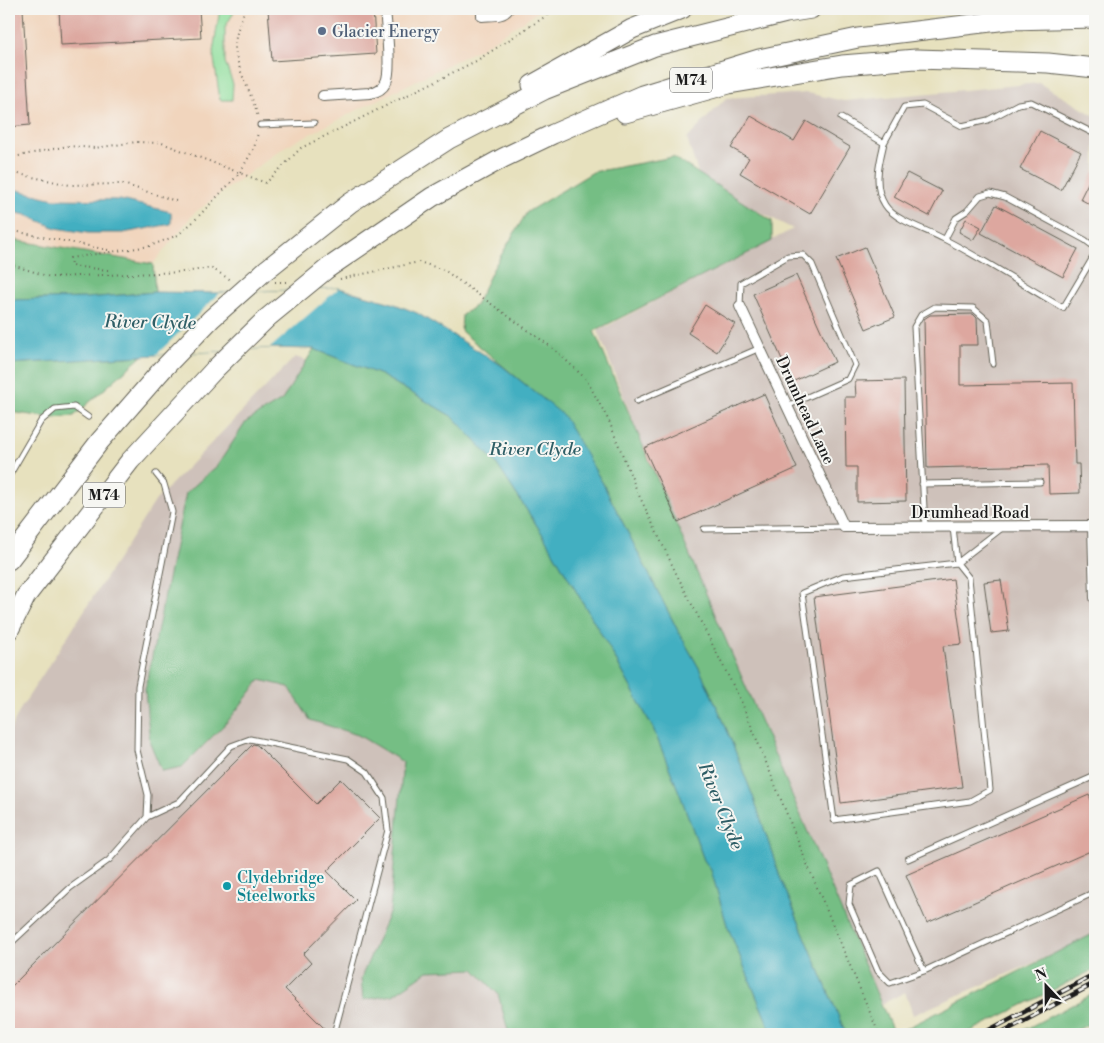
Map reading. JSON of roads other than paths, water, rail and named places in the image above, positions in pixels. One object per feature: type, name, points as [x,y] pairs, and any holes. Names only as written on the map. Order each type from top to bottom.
[{"type":"highway","name":"M74","points":[[9,560],[100,441],[161,371],[211,319],[270,276],[350,203],[546,76],[632,29],[682,9]]},
{"type":"highway","name":"M74","points":[[449,139],[544,90],[655,46],[786,13],[811,9]]},
{"type":"highway","name":"M74","points":[[9,630],[26,596],[130,461],[214,370],[267,318],[334,273],[432,197],[503,158],[642,95],[759,59],[858,38],[1007,20],[1095,18]]},
{"type":"highway","name":"M74","points":[[553,134],[729,84],[842,65],[916,60],[1048,63],[1095,68]]},
{"type":"street","points":[[323,96],[376,92],[384,85],[388,74],[385,9]]},
{"type":"street","points":[[482,9],[482,16],[502,15],[508,9]]},
{"type":"street","name":"Drumhead Lane","points":[[740,306],[844,527]]},
{"type":"street","points":[[1094,526],[1095,598]]},
{"type":"street","name":"Drumhead Road","points":[[844,527],[1094,526]]},
{"type":"lane","points":[[945,239],[956,218],[967,212],[980,196],[990,193],[1005,197],[1085,240],[1093,246],[1095,254],[1063,308],[945,239],[895,215],[886,207],[877,182],[884,143],[904,107],[922,105],[962,126],[988,120],[1018,104],[1031,102],[1095,134]]},
{"type":"lane","points":[[841,118],[884,143]]},
{"type":"lane","points":[[260,125],[314,123]]},
{"type":"lane","points":[[740,306],[741,283],[756,274],[788,256],[803,255],[812,264],[855,365],[848,379],[787,406]]},
{"type":"lane","points":[[924,527],[914,327],[921,315],[935,307],[974,308],[988,321],[993,364]]},
{"type":"lane","points":[[638,401],[760,348]]},
{"type":"lane","points":[[9,476],[41,421],[55,409],[74,407],[88,417]]},
{"type":"lane","points":[[147,817],[148,795],[137,750],[138,686],[172,512],[164,484],[156,474]]},
{"type":"lane","points":[[922,484],[1040,482]]},
{"type":"lane","points":[[704,529],[844,527]]},
{"type":"lane","points":[[953,527],[957,563],[969,578],[990,790],[970,801],[834,820],[802,593],[843,576],[957,563],[1004,527]]},
{"type":"lane","points":[[9,945],[70,888],[109,860],[147,817],[179,802],[231,746],[250,739],[348,759],[367,772],[384,798],[388,830],[334,1034]]},
{"type":"lane","points":[[908,859],[1095,776]]},
{"type":"lane","points":[[924,971],[879,871],[851,885],[849,904],[878,971],[890,983],[924,971],[1095,892]]},
{"type":"water","points":[[9,188],[54,199],[120,200],[171,212],[171,224],[123,233],[88,233],[56,228],[26,215],[9,211]]},
{"type":"water","name":"River Clyde","points":[[339,288],[392,303],[417,313],[501,365],[563,415],[602,482],[678,631],[699,668],[723,720],[754,799],[780,877],[846,1034],[772,1034],[727,925],[711,870],[704,860],[653,728],[610,649],[545,538],[496,463],[453,417],[381,375],[314,349],[270,348],[9,364],[9,300],[87,298],[155,292],[220,293]]},
{"type":"railway","points":[[982,1034],[1095,974]]},
{"type":"railway","points":[[999,1034],[1095,983]]},
{"type":"place","name":"Glacier Energy","points":[[322,31]]},
{"type":"place","name":"Clydebridge Steelworks","points":[[227,886]]}]
